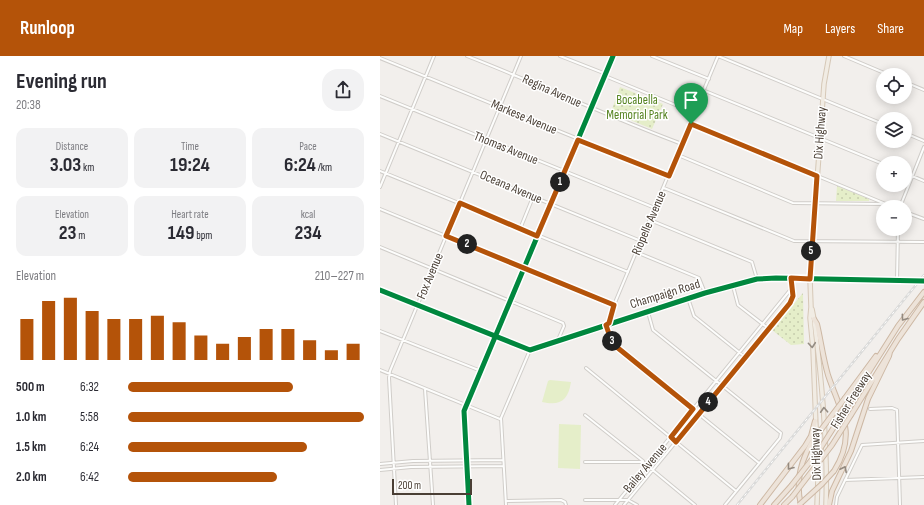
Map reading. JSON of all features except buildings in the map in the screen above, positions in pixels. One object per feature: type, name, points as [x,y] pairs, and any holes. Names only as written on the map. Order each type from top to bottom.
[{"type":"highway","name":"Fisher Freeway","points":[[774,505],[820,449],[901,322],[924,292]]},
{"type":"highway","name":"Fisher Freeway","points":[[784,505],[792,497],[832,445],[890,352],[924,302]]},
{"type":"highway","points":[[800,505],[822,484],[840,461],[844,448],[846,429],[841,408],[826,367],[817,324],[814,319]]},
{"type":"highway","points":[[800,505],[798,485],[799,472],[804,456],[814,439],[880,350],[886,346]]},
{"type":"highway","points":[[828,505],[832,492],[851,451],[868,399],[890,352]]},
{"type":"highway","points":[[760,505],[805,446],[811,436],[815,421]]},
{"type":"main road","name":"Dix Highway","points":[[817,505],[818,478],[810,318],[810,279],[823,100],[828,56]]},
{"type":"main road","name":"Dix Highway","points":[[811,307],[814,319],[824,400],[828,505]]},
{"type":"street","points":[[380,187],[434,56]]},
{"type":"street","name":"Regina Avenue","points":[[467,56],[682,144]]},
{"type":"street","name":"Fox Avenue","points":[[396,505],[390,374],[521,56]]},
{"type":"street","points":[[560,56],[695,113]]},
{"type":"street","points":[[469,505],[463,414],[613,56]]},
{"type":"street","points":[[652,56],[709,79]]},
{"type":"street","points":[[718,56],[876,121]]},
{"type":"street","name":"Riopelle Avenue","points":[[608,324],[614,305],[691,124],[718,56]]},
{"type":"street","points":[[844,56],[876,70]]},
{"type":"street","name":"Markese Avenue","points":[[380,58],[669,176]]},
{"type":"street","points":[[912,85],[924,90]]},
{"type":"street","points":[[704,91],[876,161]]},
{"type":"street","name":"Thomas Avenue","points":[[380,96],[655,208]]},
{"type":"street","points":[[691,124],[876,201]]},
{"type":"street","name":"Oceana Avenue","points":[[380,134],[641,241]]},
{"type":"street","points":[[912,136],[924,141]]},
{"type":"street","points":[[903,200],[924,147]]},
{"type":"street","points":[[678,155],[794,203],[876,204]]},
{"type":"street","points":[[380,171],[628,272]]},
{"type":"street","points":[[913,176],[924,181]]},
{"type":"street","points":[[664,188],[791,240],[924,242]]},
{"type":"street","points":[[520,229],[533,196]]},
{"type":"street","points":[[380,209],[614,305]]},
{"type":"street","points":[[912,215],[924,219]]},
{"type":"street","points":[[650,220],[752,262],[757,279]]},
{"type":"street","points":[[897,280],[898,236]]},
{"type":"street","points":[[380,247],[563,323],[564,326],[558,340]]},
{"type":"street","points":[[636,252],[699,278],[705,293]]},
{"type":"street","name":"Champaign Road","points":[[530,350],[688,298],[757,279],[791,278],[924,281]]},
{"type":"street","name":"Bailey Avenue","points":[[615,505],[791,289],[791,278]]},
{"type":"street","name":"Bailey Avenue","points":[[624,505],[769,329],[791,300],[793,291],[791,278]]},
{"type":"street","points":[[732,286],[738,304],[762,325],[769,329]]},
{"type":"street","points":[[380,290],[496,335],[530,350],[500,419],[506,505]]},
{"type":"street","points":[[688,298],[694,316],[745,357]]},
{"type":"street","points":[[647,311],[653,330],[781,434],[725,505]]},
{"type":"street","points":[[608,324],[610,337],[615,346],[759,463]]},
{"type":"street","points":[[380,331],[481,371]]},
{"type":"street","points":[[586,368],[736,491]]},
{"type":"street","points":[[380,370],[500,419]]},
{"type":"street","points":[[425,389],[433,505]]},
{"type":"street","points":[[870,409],[892,408],[897,412],[900,505]]},
{"type":"street","points":[[585,415],[695,505]]},
{"type":"street","points":[[836,505],[845,480],[862,445],[924,442]]},
{"type":"street","points":[[380,464],[430,460],[503,460]]},
{"type":"street","points":[[585,462],[643,462]]},
{"type":"street","points":[[380,470],[430,466],[503,466]]},
{"type":"street","points":[[845,480],[924,477]]},
{"type":"street","points":[[506,501],[562,500],[566,505]]},
{"type":"street","points":[[585,500],[628,500],[637,505]]},
{"type":"green space","name":"Bocabella Memorial Park","points":[[620,87],[663,104],[652,129],[611,112]]},
{"type":"green space","points":[[636,98],[644,102],[648,108],[649,116],[647,124],[629,116]]},
{"type":"green space","points":[[837,186],[869,199],[869,201],[836,201]]},
{"type":"green space","points":[[803,293],[804,344],[791,345],[772,330]]},
{"type":"green space","points":[[548,381],[571,382],[568,394],[562,401],[554,403],[542,402]]},
{"type":"green space","points":[[559,424],[581,425],[580,469],[558,468]]},
{"type":"railway","points":[[737,505],[924,275]]},
{"type":"cycle path","points":[[469,505],[464,411],[613,56]]},
{"type":"cycle path","points":[[380,290],[530,350],[705,293],[757,279],[776,278],[924,281]]},
{"type":"route","points":[[691,124],[817,176],[810,279],[791,278],[793,296],[790,303],[676,442],[671,437],[693,409],[613,344],[606,325],[609,323],[614,305],[446,236],[460,203],[537,236],[578,140],[669,176],[691,124]]}]
